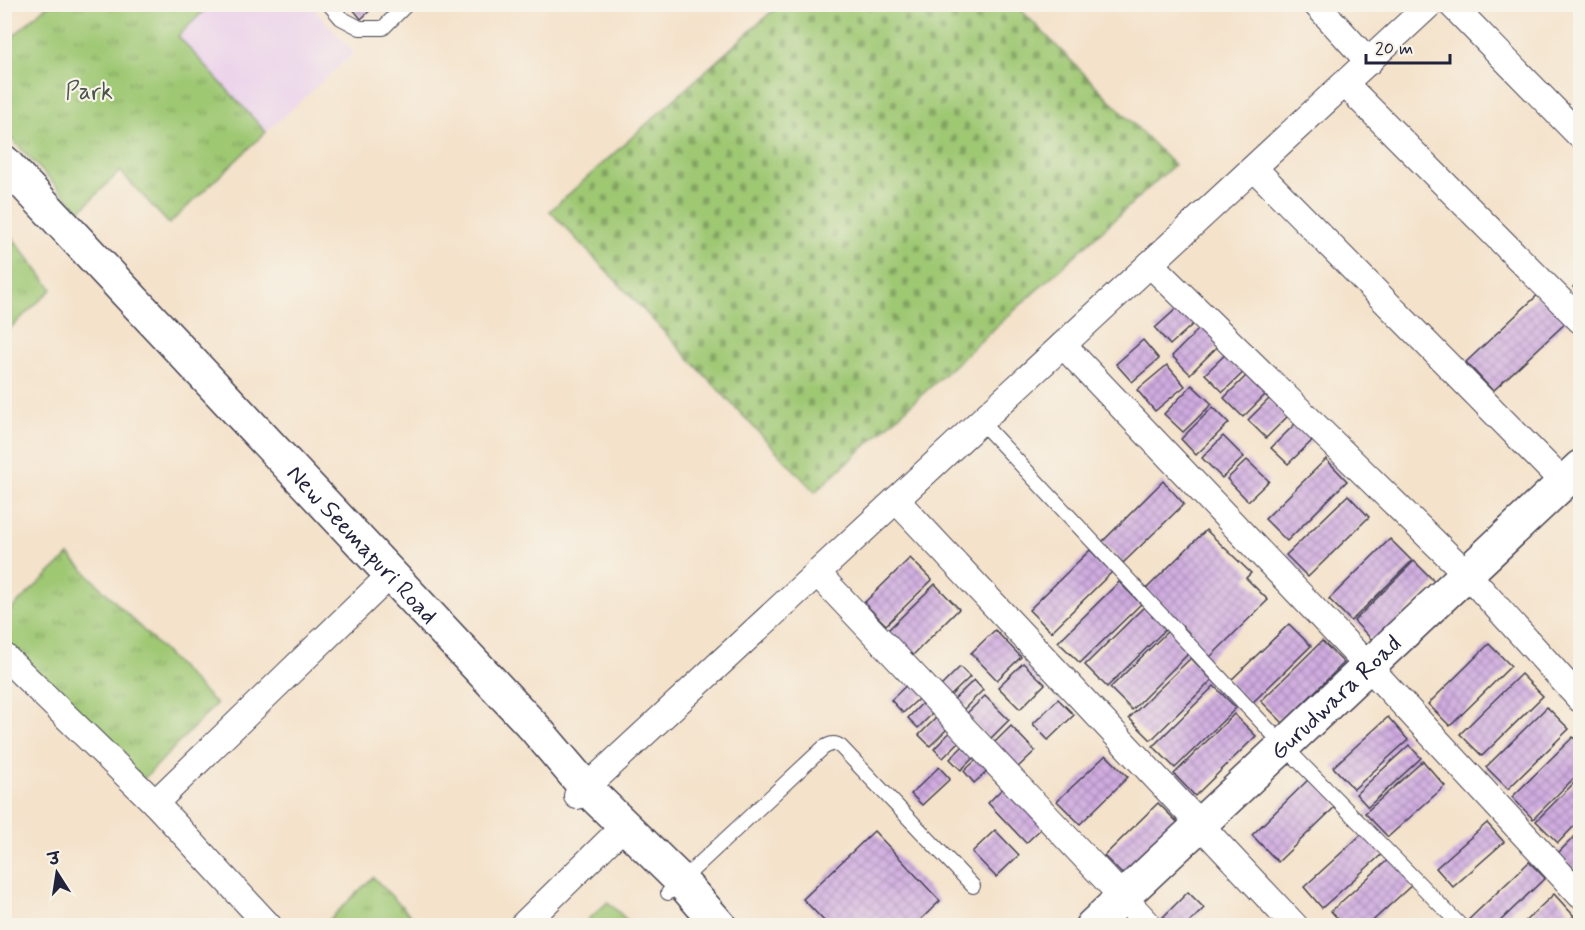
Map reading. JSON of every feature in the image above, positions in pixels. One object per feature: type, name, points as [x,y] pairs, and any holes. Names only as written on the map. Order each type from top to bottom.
[{"type":"main road","name":"New Seemapuri Road","points":[[4,162],[534,727],[615,836],[720,926]]},
{"type":"main road","name":"New Seemapuri Road","points":[[4,190],[379,586],[675,887],[698,926]]},
{"type":"main road","name":"Gurudwara Road","points":[[1092,926],[1572,475]]},
{"type":"street","points":[[1316,4],[1368,62]]},
{"type":"street","points":[[581,792],[1430,4]]},
{"type":"street","points":[[1451,4],[1581,136]]},
{"type":"street","points":[[1345,84],[1581,320]]},
{"type":"street","points":[[1254,168],[1572,475]]},
{"type":"street","points":[[1150,264],[1467,574],[1581,699]]},
{"type":"street","points":[[1063,345],[1368,666],[1581,895]]},
{"type":"street","points":[[896,500],[1295,926]]},
{"type":"street","points":[[817,573],[1150,926]]},
{"type":"street","points":[[155,803],[379,586]]},
{"type":"street","points":[[4,656],[155,803],[269,926]]},
{"type":"street","points":[[522,926],[615,836]]},
{"type":"lane","points":[[329,4],[341,18],[360,28],[383,28],[407,4]]},
{"type":"lane","points":[[981,422],[1284,746],[1461,926]]},
{"type":"lane","points":[[675,887],[831,744],[841,747],[973,886]]},
{"type":"shaded area","points":[[210,5],[311,5],[354,53],[266,132],[177,36]]},
{"type":"green space","name":"Park","points":[[47,5],[210,5],[178,36],[266,132],[169,224],[120,171],[80,211],[5,132],[5,44]]},
{"type":"green space","points":[[779,5],[1016,5],[1174,165],[815,492],[550,211]]},
{"type":"green space","points":[[5,228],[52,289],[5,333]]},
{"type":"green space","points":[[69,555],[216,704],[135,788],[5,650],[5,615]]},
{"type":"green space","points":[[373,877],[420,925],[324,925]]},
{"type":"green space","points":[[608,902],[632,925],[582,925]]},
{"type":"building","points":[[349,4],[377,4],[361,19]]},
{"type":"building","points":[[1580,279],[1580,295],[1573,287]]},
{"type":"building","points":[[1544,289],[1571,318],[1493,391],[1466,362]]},
{"type":"building","points":[[1186,300],[1202,316],[1170,345],[1155,328]]},
{"type":"building","points":[[1203,325],[1221,343],[1190,374],[1172,356]]},
{"type":"building","points":[[1143,340],[1159,359],[1132,382],[1116,364]]},
{"type":"building","points":[[1232,348],[1250,366],[1223,392],[1205,374]]},
{"type":"building","points":[[1167,365],[1185,386],[1155,411],[1137,390]]},
{"type":"building","points":[[1254,368],[1273,387],[1243,417],[1224,398]]},
{"type":"building","points":[[1192,385],[1212,404],[1183,432],[1164,414]]},
{"type":"building","points":[[1275,393],[1293,411],[1266,438],[1248,420]]},
{"type":"building","points":[[1213,407],[1229,423],[1196,455],[1181,439]]},
{"type":"building","points":[[1301,418],[1318,435],[1288,464],[1271,448]]},
{"type":"building","points":[[1223,436],[1244,457],[1222,478],[1202,458]]},
{"type":"building","points":[[1326,459],[1347,481],[1287,541],[1265,519]]},
{"type":"building","points":[[1247,460],[1269,481],[1248,501],[1227,479]]},
{"type":"building","points":[[1163,481],[1184,504],[1123,563],[1102,542]]},
{"type":"building","points":[[1348,495],[1369,517],[1308,577],[1286,555]]},
{"type":"building","points":[[1206,530],[1251,573],[1246,578],[1268,600],[1207,660],[1185,638],[1190,634],[1145,590]]},
{"type":"building","points":[[1390,539],[1412,561],[1351,621],[1329,599]]},
{"type":"building","points":[[1090,550],[1112,572],[1051,632],[1029,610]]},
{"type":"building","points":[[910,558],[932,580],[886,625],[864,603]]},
{"type":"building","points":[[1414,561],[1436,583],[1375,643],[1354,621]]},
{"type":"building","points":[[1119,582],[1141,604],[1080,663],[1058,642]]},
{"type":"building","points":[[935,584],[959,609],[912,656],[887,631]]},
{"type":"building","points":[[1146,605],[1168,627],[1107,687],[1085,665]]},
{"type":"building","points":[[1289,624],[1311,646],[1250,705],[1228,683]]},
{"type":"building","points":[[1171,628],[1192,650],[1132,710],[1110,688]]},
{"type":"building","points":[[995,630],[1021,657],[997,680],[971,653]]},
{"type":"building","points":[[1322,641],[1344,663],[1283,723],[1261,701]]},
{"type":"building","points":[[1489,644],[1511,666],[1450,726],[1428,704]]},
{"type":"building","points":[[1191,658],[1212,680],[1151,740],[1129,718]]},
{"type":"building","points":[[1023,663],[1045,684],[1020,709],[998,687]]},
{"type":"building","points":[[960,667],[970,677],[947,699],[937,690]]},
{"type":"building","points":[[1521,674],[1543,696],[1482,756],[1460,734]]},
{"type":"building","points":[[913,679],[926,692],[903,713],[891,700]]},
{"type":"building","points":[[974,680],[983,690],[958,715],[948,705]]},
{"type":"building","points":[[1214,686],[1236,708],[1175,768],[1153,746]]},
{"type":"building","points":[[930,695],[940,706],[918,728],[908,718]]},
{"type":"building","points":[[985,696],[1009,720],[990,739],[965,715]]},
{"type":"building","points":[[1058,699],[1074,715],[1048,740],[1033,724]]},
{"type":"building","points":[[1547,707],[1569,729],[1508,789],[1486,767]]},
{"type":"building","points":[[942,712],[953,723],[930,746],[919,735]]},
{"type":"building","points":[[1234,714],[1256,736],[1195,796],[1174,774]]},
{"type":"building","points":[[1388,717],[1408,740],[1354,789],[1333,767]]},
{"type":"building","points":[[1011,726],[1035,751],[1017,768],[993,744]]},
{"type":"building","points":[[954,728],[964,737],[943,758],[934,749]]},
{"type":"building","points":[[1573,737],[1580,745],[1580,772],[1533,819],[1512,797]]},
{"type":"building","points":[[970,739],[981,750],[961,770],[950,759]]},
{"type":"building","points":[[1409,745],[1421,758],[1368,807],[1356,794]]},
{"type":"building","points":[[985,752],[996,764],[974,783],[964,771]]},
{"type":"building","points":[[1106,755],[1128,777],[1080,824],[1057,801]]},
{"type":"building","points":[[1423,761],[1445,786],[1388,837],[1365,813]]},
{"type":"building","points":[[939,767],[950,779],[922,805],[911,794]]},
{"type":"building","points":[[1312,776],[1339,803],[1278,862],[1252,835]]},
{"type":"building","points":[[1580,777],[1580,820],[1558,843],[1536,821]]},
{"type":"building","points":[[1007,784],[1046,824],[1026,843],[988,803]]},
{"type":"building","points":[[1158,803],[1186,831],[1132,884],[1104,856]]},
{"type":"building","points":[[1487,823],[1504,842],[1453,887],[1436,868]]},
{"type":"building","points":[[995,830],[1019,855],[996,877],[972,852]]},
{"type":"building","points":[[874,831],[940,901],[914,926],[829,926],[803,899]]},
{"type":"building","points":[[1580,831],[1580,875],[1558,853]]},
{"type":"building","points":[[1363,833],[1382,854],[1322,908],[1304,887]]},
{"type":"building","points":[[1391,857],[1414,883],[1367,926],[1344,926],[1331,911]]},
{"type":"building","points":[[1529,862],[1545,878],[1495,926],[1462,926]]},
{"type":"building","points":[[1188,892],[1204,908],[1186,926],[1167,926],[1161,919]]},
{"type":"building","points":[[1554,894],[1574,916],[1563,926],[1520,926]]},
{"type":"building","points":[[1575,918],[1580,926],[1567,926]]}]
